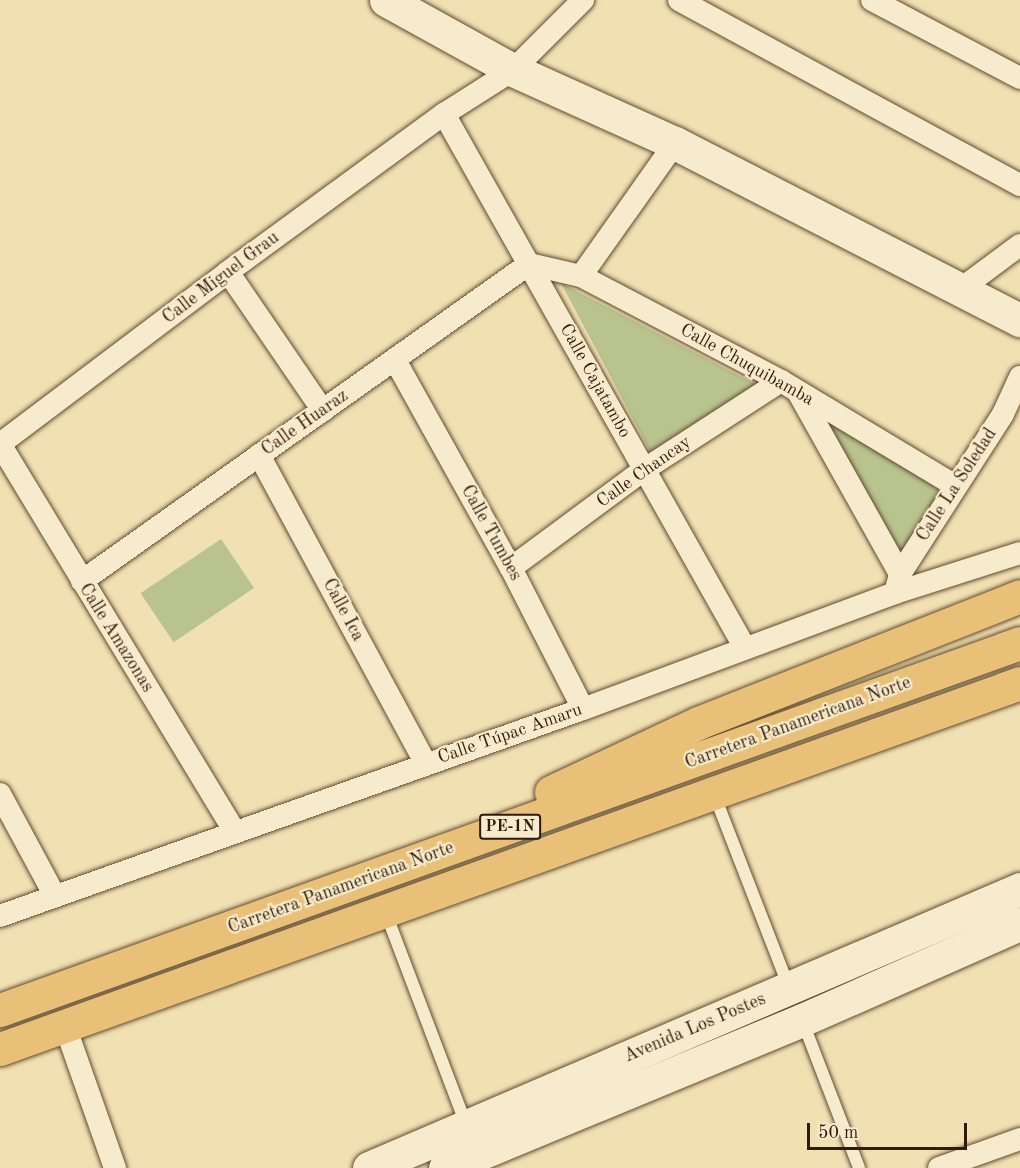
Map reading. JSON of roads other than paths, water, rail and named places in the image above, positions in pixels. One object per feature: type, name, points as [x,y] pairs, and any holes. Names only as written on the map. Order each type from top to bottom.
[{"type":"highway","points":[[364,879],[698,723],[1020,596]]},
{"type":"highway","name":"Carretera Panamericana Norte","points":[[0,1010],[1020,643]]},
{"type":"highway","name":"Carretera Panamericana Norte","points":[[0,1049],[384,908],[1020,683]]},
{"type":"street","points":[[386,0],[513,70],[675,143],[962,288],[1020,320]]},
{"type":"street","name":"Calle Miguel Grau","points":[[0,444],[228,272],[444,114],[513,70],[583,0]]},
{"type":"street","points":[[679,0],[1020,185]]},
{"type":"street","points":[[872,0],[1020,78]]},
{"type":"street","name":"Calle Cajatambo","points":[[444,114],[745,648]]},
{"type":"street","points":[[581,276],[675,143]]},
{"type":"street","points":[[962,288],[1020,245]]},
{"type":"street","name":"Calle Chuquibamba","points":[[529,264],[581,276],[789,386],[956,486]]},
{"type":"street","name":"Calle Huaraz","points":[[82,581],[529,264]]},
{"type":"street","points":[[228,272],[323,411]]},
{"type":"street","name":"Calle Tumbes","points":[[395,360],[511,568],[583,709]]},
{"type":"street","name":"Calle La Soledad","points":[[897,583],[1003,414],[1020,377]]},
{"type":"street","points":[[789,386],[897,583]]},
{"type":"street","name":"Calle Chancay","points":[[511,568],[645,469],[789,386]]},
{"type":"street","name":"Calle Amazonas","points":[[0,444],[234,830]]},
{"type":"street","name":"Calle Ica","points":[[260,456],[426,764]]},
{"type":"street","name":"Calle Túpac Amaru","points":[[0,916],[234,830],[583,709],[745,648],[897,583],[1020,553]]},
{"type":"street","points":[[0,794],[55,896]]},
{"type":"street","name":"Avenida Los Postes","points":[[369,1168],[474,1146],[796,1005],[1020,889]]},
{"type":"street","points":[[796,1005],[1020,906]]},
{"type":"street","name":"Avenida Los Postes","points":[[796,1005],[1020,924]]},
{"type":"street","points":[[65,1026],[115,1168]]},
{"type":"street","points":[[939,1168],[1020,1139]]},
{"type":"street","name":"Avenida Los Postes","points":[[445,1168],[474,1146]]},
{"type":"lane","points":[[713,792],[859,1168]]},
{"type":"lane","points":[[384,908],[474,1146]]}]
